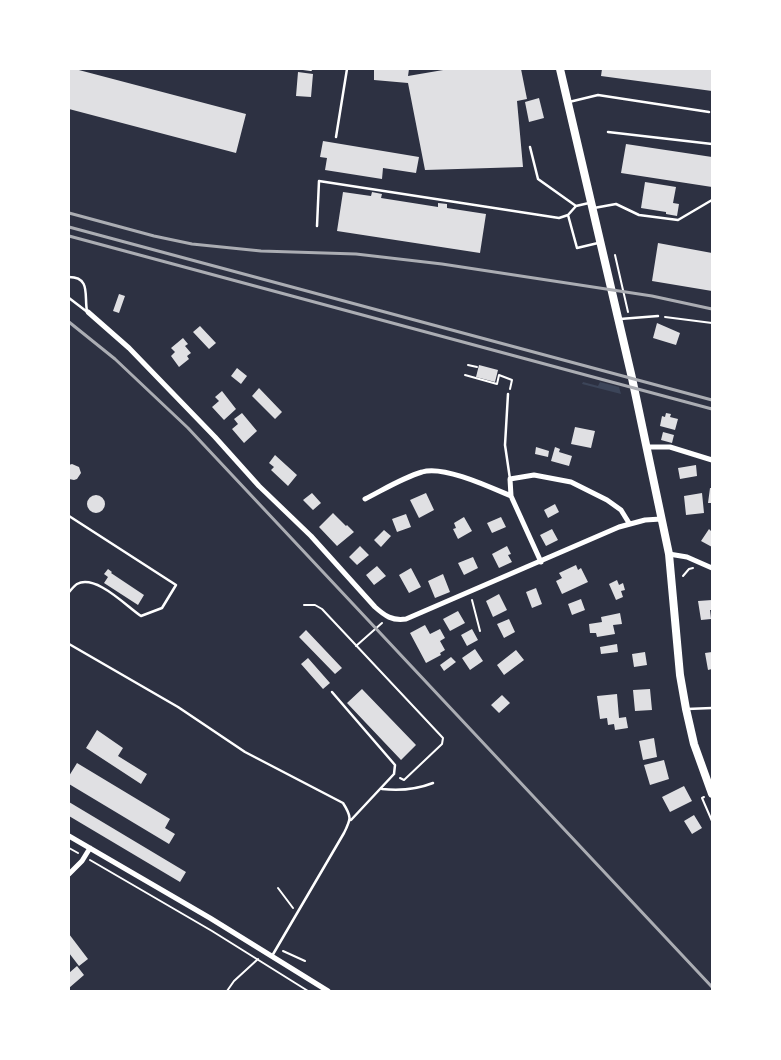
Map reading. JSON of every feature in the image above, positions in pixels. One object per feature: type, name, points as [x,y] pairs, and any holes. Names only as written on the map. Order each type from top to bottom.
[{"type":"main road","points":[[560,69],[619,319],[669,554],[680,675],[686,709],[694,744],[712,794]]},
{"type":"street","points":[[88,312],[129,348],[215,437],[259,486],[311,536],[375,607],[387,617],[396,621],[406,619],[469,593],[629,523],[661,519]]},
{"type":"street","points":[[647,447],[670,447],[712,460]]},
{"type":"street","points":[[365,499],[423,471],[443,471],[470,479],[511,496]]},
{"type":"street","points":[[541,562],[511,496],[510,479],[534,475],[571,482],[607,500],[621,510],[629,523]]},
{"type":"street","points":[[669,554],[687,557],[712,568]]},
{"type":"street","points":[[69,836],[328,991]]},
{"type":"street","points":[[69,874],[90,848]]},
{"type":"lane","points":[[336,137],[347,69]]},
{"type":"lane","points":[[567,102],[598,95],[709,112]]},
{"type":"lane","points":[[608,132],[712,144]]},
{"type":"lane","points":[[530,146],[538,180],[576,206],[616,204],[639,214],[678,220],[712,200]]},
{"type":"lane","points":[[317,226],[319,181],[559,218],[568,214],[576,206]]},
{"type":"lane","points":[[568,214],[577,248],[600,242]]},
{"type":"lane","points":[[69,277],[76,277],[82,280],[85,287],[88,312]]},
{"type":"lane","points":[[69,298],[88,312]]},
{"type":"lane","points":[[619,319],[658,316]]},
{"type":"lane","points":[[508,394],[505,445],[510,479]]},
{"type":"lane","points":[[69,516],[176,585],[162,608],[141,616],[99,585],[89,582],[77,584],[69,592]]},
{"type":"lane","points":[[69,644],[178,706],[245,752],[343,803],[350,813],[351,820]]},
{"type":"lane","points":[[272,956],[351,820],[394,774],[395,766],[391,760],[332,692]]},
{"type":"lane","points":[[686,709],[712,708]]},
{"type":"lane","points":[[382,789],[401,791],[420,788],[433,783]]},
{"type":"path","points":[[302,69],[311,70]]},
{"type":"path","points":[[615,256],[629,318]]},
{"type":"path","points":[[658,316],[712,323]]},
{"type":"path","points":[[468,365],[477,367]]},
{"type":"path","points":[[465,375],[497,384],[499,375],[510,378],[512,380],[508,394]]},
{"type":"path","points":[[469,593],[480,631]]},
{"type":"path","points":[[304,604],[315,605],[322,610],[443,738],[442,744],[404,780],[394,774]]},
{"type":"path","points":[[356,646],[387,617]]},
{"type":"path","points":[[702,798],[712,821]]},
{"type":"path","points":[[69,848],[308,991]]},
{"type":"path","points":[[278,888],[296,912]]},
{"type":"path","points":[[277,947],[305,961]]},
{"type":"path","points":[[226,991],[264,952]]},
{"type":"shaded area","points":[[583,382],[598,386],[600,382],[619,387],[621,394],[582,384]]},
{"type":"building","points":[[69,69],[246,114],[236,153],[69,109]]},
{"type":"building","points":[[374,69],[409,69],[408,76],[449,69],[521,69],[527,99],[517,101],[523,167],[425,170],[408,83],[374,80]]},
{"type":"building","points":[[602,69],[712,69],[712,91],[601,76]]},
{"type":"building","points":[[298,72],[313,74],[311,97],[296,96]]},
{"type":"building","points":[[539,98],[544,118],[529,122],[525,102]]},
{"type":"building","points":[[323,141],[419,157],[416,173],[383,168],[382,179],[325,170],[327,158],[320,157]]},
{"type":"building","points":[[626,144],[712,157],[712,187],[621,173]]},
{"type":"building","points":[[645,182],[676,187],[673,203],[679,204],[677,216],[666,214],[666,212],[641,208]]},
{"type":"building","points":[[343,192],[371,196],[372,192],[382,194],[381,198],[438,207],[438,203],[447,204],[447,208],[486,214],[480,253],[337,231]]},
{"type":"building","points":[[658,243],[712,253],[712,291],[652,281]]},
{"type":"building","points":[[119,294],[125,296],[119,313],[113,311]]},
{"type":"building","points":[[657,323],[680,333],[676,345],[653,338]]},
{"type":"building","points":[[200,326],[216,343],[209,349],[193,332]]},
{"type":"building","points":[[183,338],[188,344],[185,346],[191,353],[187,356],[189,359],[179,367],[171,356],[175,352],[171,348]]},
{"type":"building","points":[[479,365],[498,370],[495,382],[476,377]]},
{"type":"building","points":[[237,368],[247,376],[241,384],[231,376]]},
{"type":"building","points":[[259,388],[282,412],[275,419],[252,396]]},
{"type":"building","points":[[222,391],[236,409],[224,420],[212,407],[219,401],[215,397]]},
{"type":"building","points":[[242,413],[257,431],[244,443],[232,429],[238,424],[234,419]]},
{"type":"building","points":[[666,413],[671,414],[670,417],[678,419],[675,430],[660,426],[662,416],[665,417]]},
{"type":"building","points":[[575,427],[595,431],[591,448],[571,444]]},
{"type":"building","points":[[663,432],[674,435],[672,443],[661,440]]},
{"type":"building","points":[[536,447],[549,451],[548,457],[535,454]]},
{"type":"building","points":[[555,447],[560,449],[559,452],[572,456],[569,466],[551,461]]},
{"type":"building","points":[[275,455],[297,475],[288,486],[271,470],[274,467],[269,463]]},
{"type":"building","points":[[72,464],[79,467],[81,473],[74,480],[69,479],[69,465]]},
{"type":"building","points":[[696,465],[697,476],[680,479],[678,468]]},
{"type":"building","points":[[710,488],[712,488],[712,503],[708,503]]},
{"type":"building","points":[[312,493],[321,503],[313,510],[303,500]]},
{"type":"building","points":[[426,493],[434,510],[419,518],[410,500]]},
{"type":"building","points":[[702,493],[704,513],[686,515],[684,496]]},
{"type":"building","points":[[92,495],[100,495],[105,500],[103,511],[92,513],[87,508],[87,500]]},
{"type":"building","points":[[555,504],[559,512],[548,518],[544,510]]},
{"type":"building","points":[[333,513],[354,532],[337,546],[319,527]]},
{"type":"building","points":[[406,514],[411,527],[397,532],[392,519]]},
{"type":"building","points":[[464,517],[472,531],[458,539],[453,529],[456,528],[454,523]]},
{"type":"building","points":[[501,517],[506,527],[492,533],[487,523]]},
{"type":"building","points":[[552,529],[558,540],[546,546],[540,535]]},
{"type":"building","points":[[709,529],[712,532],[712,547],[701,541]]},
{"type":"building","points":[[384,530],[391,536],[381,547],[374,540]]},
{"type":"building","points":[[360,546],[369,555],[357,565],[349,557]]},
{"type":"building","points":[[507,546],[511,554],[508,555],[512,562],[499,568],[492,554]]},
{"type":"building","points":[[473,557],[478,568],[464,575],[458,563]]},
{"type":"building","points":[[576,565],[578,570],[581,568],[588,582],[562,594],[556,581],[562,578],[559,573]]},
{"type":"building","points":[[377,566],[386,576],[374,585],[366,575]]},
{"type":"building","points":[[411,568],[421,587],[409,593],[399,575]]},
{"type":"building","points":[[108,569],[144,595],[138,605],[104,583],[108,577],[104,574]]},
{"type":"building","points":[[443,574],[450,592],[435,598],[428,581]]},
{"type":"building","points":[[617,580],[619,585],[623,583],[625,590],[621,591],[623,597],[616,600],[609,584]]},
{"type":"building","points":[[536,588],[542,604],[532,608],[526,592]]},
{"type":"building","points":[[499,594],[507,610],[493,617],[486,601]]},
{"type":"building","points":[[581,599],[585,610],[572,615],[568,604]]},
{"type":"building","points":[[712,600],[711,619],[701,620],[698,601]]},
{"type":"building","points":[[458,611],[465,623],[450,631],[443,619]]},
{"type":"building","points":[[620,613],[622,624],[613,625],[615,634],[597,637],[596,633],[590,633],[589,624],[602,622],[601,617]]},
{"type":"building","points":[[509,619],[515,632],[504,638],[497,624]]},
{"type":"building","points":[[425,625],[430,634],[440,629],[445,638],[440,641],[445,650],[440,653],[441,655],[426,663],[410,633]]},
{"type":"building","points":[[472,629],[478,640],[467,646],[461,635]]},
{"type":"building","points":[[306,630],[342,668],[335,674],[299,637]]},
{"type":"building","points":[[617,644],[618,652],[601,654],[600,647]]},
{"type":"building","points":[[475,649],[483,661],[470,670],[462,658]]},
{"type":"building","points":[[516,650],[524,660],[504,675],[497,665]]},
{"type":"building","points":[[645,652],[647,665],[634,667],[632,654]]},
{"type":"building","points":[[712,652],[712,669],[708,670],[705,653]]},
{"type":"building","points":[[451,657],[456,662],[444,671],[440,665]]},
{"type":"building","points":[[308,658],[330,683],[323,689],[301,664]]},
{"type":"building","points":[[362,689],[416,745],[401,760],[347,703]]},
{"type":"building","points":[[650,689],[652,710],[635,711],[633,690]]},
{"type":"building","points":[[617,694],[619,718],[626,717],[628,728],[615,730],[614,724],[608,725],[607,718],[600,719],[597,696]]},
{"type":"building","points":[[502,695],[510,703],[499,713],[491,705]]},
{"type":"building","points":[[97,730],[123,748],[118,756],[147,774],[141,784],[86,748]]},
{"type":"building","points":[[654,738],[657,757],[643,760],[639,741]]},
{"type":"building","points":[[664,760],[669,779],[650,785],[644,765]]},
{"type":"building","points":[[77,763],[170,819],[165,828],[175,834],[169,844],[69,784],[69,776]]},
{"type":"building","points":[[684,786],[692,801],[670,812],[662,797]]},
{"type":"building","points":[[69,802],[186,872],[180,882],[69,816]]},
{"type":"building","points":[[694,815],[702,828],[692,834],[684,821]]},
{"type":"building","points":[[69,934],[88,959],[79,966],[69,953]]},
{"type":"building","points":[[77,966],[84,975],[69,988],[69,973]]},
{"type":"railway","points":[[69,213],[154,236],[192,244],[261,251],[356,254],[442,264],[652,296],[712,309]]},
{"type":"railway","points":[[69,227],[712,400]]},
{"type":"railway","points":[[69,236],[712,409]]},
{"type":"railway","points":[[69,322],[115,359],[188,428],[712,987]]}]
